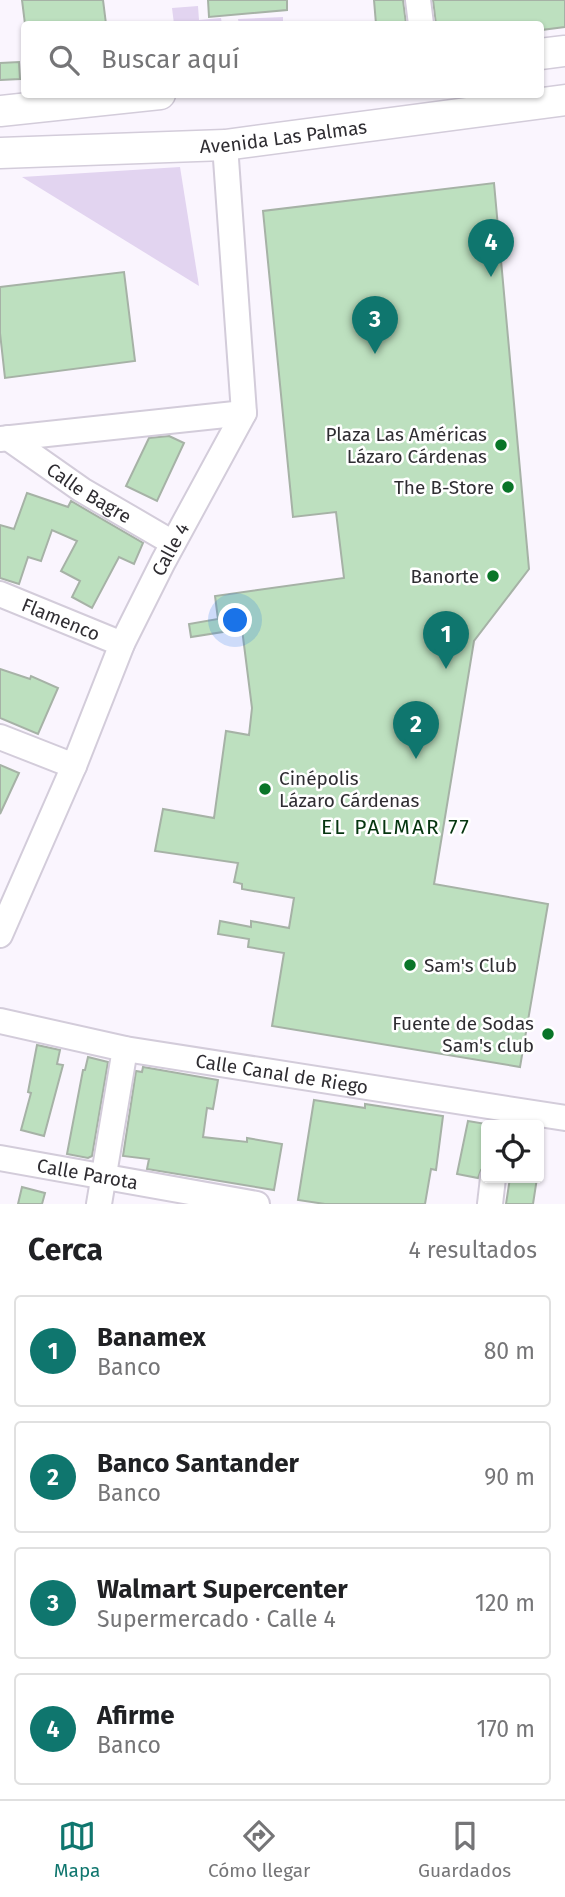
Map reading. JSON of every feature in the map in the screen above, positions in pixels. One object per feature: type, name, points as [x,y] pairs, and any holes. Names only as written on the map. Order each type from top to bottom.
[{"type":"main road","points":[[544,54],[565,51]]},
{"type":"main road","points":[[0,111],[122,98]]},
{"type":"main road","name":"Avenida Las Palmas","points":[[0,153],[225,145],[565,100]]},
{"type":"street","points":[[418,0],[421,21]]},
{"type":"street","points":[[4,438],[244,413],[225,145]]},
{"type":"street","name":"Calle 4","points":[[0,935],[11,882],[74,766],[122,645],[173,543],[244,413]]},
{"type":"street","name":"Calle Bagre","points":[[4,438],[82,490],[173,543]]},
{"type":"street","name":"Flamenco","points":[[0,594],[122,645]]},
{"type":"street","points":[[0,737],[74,766]]},
{"type":"street","name":"Calle Canal de Riego","points":[[0,1021],[125,1049],[499,1116],[565,1118]]},
{"type":"street","points":[[99,1204],[125,1049]]},
{"type":"street","name":"Calle Parota","points":[[0,1158],[257,1204]]},
{"type":"street","points":[[491,1204],[493,1183]]},
{"type":"shaded area","points":[[198,6],[199,20],[221,18],[222,21],[174,21],[172,8]]},
{"type":"shaded area","points":[[283,17],[283,21],[238,21]]},
{"type":"shaded area","points":[[180,167],[199,286],[22,177]]},
{"type":"building","points":[[22,0],[103,0],[106,21],[25,21]]},
{"type":"building","points":[[208,0],[287,0],[287,10],[209,17]]},
{"type":"building","points":[[374,0],[403,0],[406,21],[376,21]]},
{"type":"building","points":[[433,0],[565,0],[565,27],[544,30],[544,21],[436,21]]},
{"type":"building","points":[[19,62],[20,79],[0,80],[0,63]]},
{"type":"building","points":[[494,183],[529,569],[474,641],[434,884],[548,904],[520,1067],[272,1026],[284,953],[248,947],[249,939],[218,934],[220,921],[251,927],[251,921],[289,928],[294,898],[242,889],[242,884],[234,882],[238,863],[155,851],[163,809],[214,818],[226,731],[249,735],[252,708],[242,629],[191,637],[189,624],[218,619],[215,596],[344,578],[336,512],[293,517],[263,211]]},
{"type":"building","points":[[124,272],[135,361],[5,378],[0,333],[0,287]]},
{"type":"building","points":[[169,436],[184,443],[157,501],[126,486],[149,438]]},
{"type":"building","points":[[27,493],[68,507],[71,501],[143,543],[134,564],[119,557],[92,608],[72,597],[80,581],[61,571],[77,541],[52,530],[41,561],[28,557],[19,584],[0,578],[0,525],[14,529]]},
{"type":"building","points":[[0,669],[30,679],[31,676],[58,688],[38,734],[0,718]]},
{"type":"building","points":[[0,765],[19,773],[0,814]]},
{"type":"building","points":[[37,1045],[60,1050],[57,1064],[63,1065],[44,1136],[21,1130],[31,1093],[28,1092]]},
{"type":"building","points":[[88,1057],[108,1062],[92,1156],[88,1158],[67,1154],[83,1070]]},
{"type":"building","points":[[143,1067],[218,1080],[213,1109],[207,1108],[203,1137],[247,1142],[247,1138],[282,1144],[274,1190],[147,1169],[149,1159],[123,1156],[136,1071],[142,1072]]},
{"type":"building","points":[[314,1100],[365,1108],[365,1104],[443,1116],[436,1170],[431,1169],[425,1204],[325,1204],[298,1200]]},
{"type":"building","points":[[468,1121],[481,1123],[481,1170],[478,1178],[457,1174]]},
{"type":"building","points":[[509,1183],[536,1183],[533,1204],[506,1204]]},
{"type":"building","points":[[22,1187],[45,1193],[42,1204],[18,1204]]},
{"type":"place","name":"Afirme","points":[[491,277]]},
{"type":"place","name":"Walmart Supercenter","points":[[375,354]]},
{"type":"place","name":"Plaza Las Américas Lázaro Cárdenas","points":[[501,445]]},
{"type":"place","name":"The B-Store","points":[[508,487]]},
{"type":"place","name":"Banorte","points":[[493,576]]},
{"type":"place","name":"Banamex","points":[[446,669]]},
{"type":"place","name":"Banco Santander","points":[[416,759]]},
{"type":"place","name":"Cinépolis Lázaro Cárdenas","points":[[265,789]]},
{"type":"place","name":"Sam's Club","points":[[410,965]]},
{"type":"place","name":"Fuente de Sodas Sam's club","points":[[548,1034]]},
{"type":"district","name":"EL PALMAR 77","points":[[396,827]]}]
